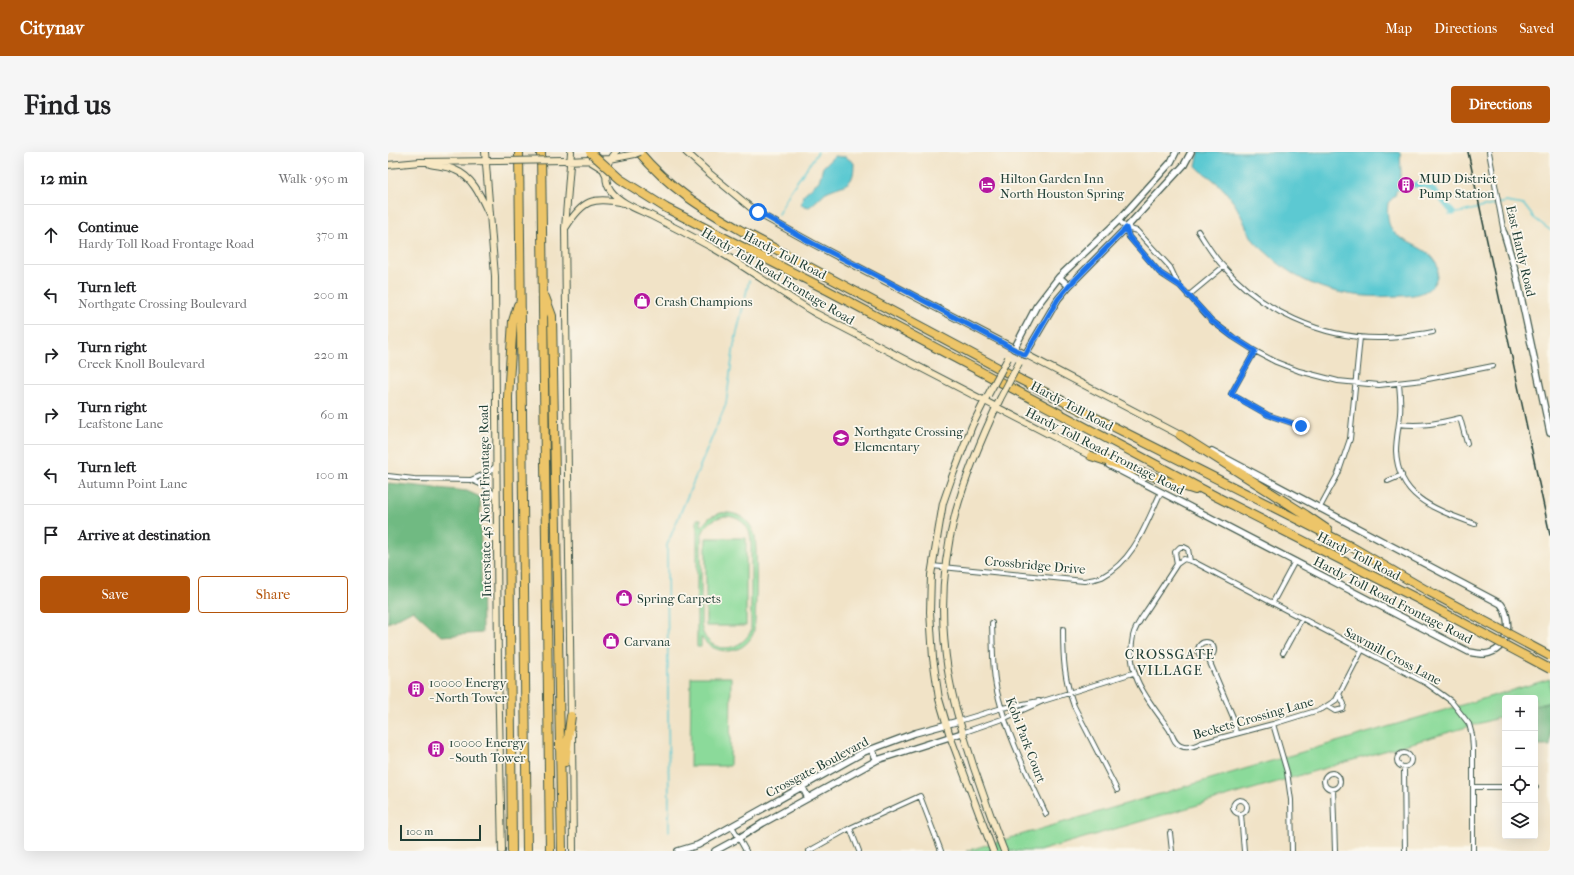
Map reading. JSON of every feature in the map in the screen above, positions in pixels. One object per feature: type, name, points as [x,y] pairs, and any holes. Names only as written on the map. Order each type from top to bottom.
[{"type":"highway","points":[[518,152],[527,851]]},
{"type":"highway","points":[[541,152],[550,851]]},
{"type":"highway","name":"Hardy Toll Road","points":[[639,152],[665,179],[700,207],[742,231],[1020,380],[1350,546],[1426,590],[1550,656]]},
{"type":"highway","name":"Hardy Toll Road","points":[[590,156],[620,178],[666,208],[825,289],[1217,497],[1422,601],[1550,669]]},
{"type":"highway","points":[[542,291],[552,316],[562,851]]},
{"type":"highway","points":[[512,851],[508,397],[512,321],[520,299]]},
{"type":"highway","points":[[1180,435],[1306,515],[1350,546]]},
{"type":"highway","points":[[1091,456],[1217,497]]},
{"type":"highway","points":[[562,851],[563,774],[571,716]]},
{"type":"main road","name":"Interstate 45 North Frontage Road","points":[[485,152],[495,276],[496,497],[502,851]]},
{"type":"main road","points":[[571,152],[567,160],[565,228],[573,851]]},
{"type":"main road","points":[[388,165],[420,162],[567,160],[590,156],[614,156],[639,152]]},
{"type":"main road","name":"Hardy Toll Road Frontage Road","points":[[686,152],[709,173],[763,216],[1025,355],[1180,435]]},
{"type":"main road","points":[[590,156],[603,169],[611,191],[626,203]]},
{"type":"main road","points":[[606,176],[606,170],[614,156]]},
{"type":"main road","points":[[420,162],[455,170],[468,178],[479,194],[491,219]]},
{"type":"main road","points":[[565,228],[575,212],[583,205],[594,200],[608,199],[626,203]]},
{"type":"main road","name":"Hardy Toll Road Frontage Road","points":[[626,203],[716,250],[815,313],[1091,456]]},
{"type":"main road","points":[[993,851],[982,825],[946,725],[939,699],[933,658],[930,612],[932,566],[943,503],[952,476],[975,421],[1014,349]]},
{"type":"main road","points":[[1004,851],[992,821],[959,721],[946,656],[943,601],[945,567],[954,517],[965,482],[975,453],[1000,399],[1019,363],[1025,355]]},
{"type":"main road","points":[[952,476],[965,482]]},
{"type":"main road","points":[[933,658],[946,656]]},
{"type":"main road","points":[[982,825],[992,821]]},
{"type":"street","points":[[1014,349],[1036,307],[1059,277],[1119,220],[1171,162],[1176,152]]},
{"type":"street","points":[[1025,355],[1058,299],[1126,228],[1184,164],[1191,152]]},
{"type":"street","name":"East Hardy Road","points":[[1489,152],[1504,233],[1516,273],[1550,433]]},
{"type":"street","points":[[1119,220],[1126,228],[1129,237],[1160,273],[1180,286]]},
{"type":"street","points":[[1126,228],[1137,231],[1170,267],[1180,286],[1188,296],[1212,321],[1255,351],[1276,362],[1299,371],[1338,381],[1399,384],[1493,366]]},
{"type":"street","points":[[1198,231],[1223,267],[1249,291],[1267,304],[1288,316],[1328,331],[1360,337],[1396,337],[1433,332]]},
{"type":"street","points":[[1188,296],[1223,267]]},
{"type":"street","points":[[1059,277],[1069,286]]},
{"type":"street","points":[[1319,509],[1338,474],[1348,445],[1353,419],[1360,337]]},
{"type":"street","points":[[1255,351],[1231,394],[1268,415],[1301,426]]},
{"type":"street","points":[[1399,384],[1401,401],[1396,451],[1402,475],[1416,495],[1425,503],[1437,510],[1475,524]]},
{"type":"street","points":[[1399,424],[1431,424],[1460,418],[1467,443]]},
{"type":"street","name":"Hardy Toll Road Frontage Road","points":[[1091,456],[1469,652],[1484,654],[1496,650],[1506,637],[1508,621],[1506,611],[1501,604],[1180,435]]},
{"type":"street","points":[[471,480],[489,472],[496,466]]},
{"type":"street","points":[[1388,480],[1402,475]]},
{"type":"street","points":[[388,476],[414,479],[471,480],[487,487],[496,497]]},
{"type":"street","name":"Crossbridge Drive","points":[[932,566],[1084,581],[1101,578],[1123,561],[1136,545],[1161,492]]},
{"type":"street","points":[[1133,673],[1131,653],[1133,635],[1139,622],[1177,564],[1175,552],[1180,547],[1188,549],[1190,561]]},
{"type":"street","name":"Sawmill Cross Lane","points":[[1177,564],[1184,559],[1190,561],[1273,602],[1426,683],[1447,697],[1469,724],[1472,735],[1474,788],[1473,851]]},
{"type":"street","points":[[1273,602],[1294,561]]},
{"type":"street","points":[[1283,653],[1302,618]]},
{"type":"street","name":"Kobi Park Court","points":[[992,623],[998,698],[1016,749],[1046,814]]},
{"type":"street","points":[[1063,629],[1063,660],[1069,693],[1074,706],[1117,790]]},
{"type":"street","name":"Beckets Crossing Lane","points":[[1133,673],[1142,691],[1171,732],[1176,743],[1182,747],[1188,747],[1322,710],[1336,700],[1362,650]]},
{"type":"street","points":[[1208,658],[1233,717],[1236,733]]},
{"type":"street","name":"Crossgate Boulevard","points":[[715,851],[877,760],[1005,718],[1043,701],[1133,673]]},
{"type":"street","points":[[1327,706],[1335,711],[1343,709],[1344,704],[1339,694]]},
{"type":"street","name":"Crossgate Boulevard","points":[[678,851],[698,845],[864,752],[915,733],[1002,708],[1043,701]]},
{"type":"street","points":[[1273,724],[1287,772],[1290,793],[1292,851]]},
{"type":"street","points":[[872,749],[877,760]]},
{"type":"street","points":[[1404,768],[1405,851]]},
{"type":"street","points":[[802,786],[808,798]]},
{"type":"street","points":[[1474,788],[1502,787]]},
{"type":"street","points":[[1333,789],[1335,851]]},
{"type":"street","points":[[809,851],[850,828],[920,796],[941,851]]},
{"type":"street","points":[[1241,814],[1244,851]]},
{"type":"street","points":[[732,826],[746,851]]},
{"type":"street","points":[[850,828],[859,851]]},
{"type":"street","points":[[1170,833],[1172,851]]},
{"type":"green space","points":[[388,483],[467,491],[480,497],[482,633],[441,636],[413,610],[388,623]]},
{"type":"green space","points":[[721,513],[737,515],[750,525],[755,536],[756,586],[753,634],[748,641],[736,650],[728,651],[713,648],[701,637],[701,647],[697,647],[697,519],[701,519],[701,527],[710,517]],"holes":[[[720,517],[730,517],[744,523],[749,532],[751,542],[751,631],[738,645],[722,648],[715,646],[708,641],[703,634],[701,624],[701,537],[704,529],[709,523]]]},
{"type":"green space","points":[[706,538],[746,538],[746,626],[706,626]]},
{"type":"green space","points":[[691,677],[731,677],[730,766],[690,766]]},
{"type":"green space","points":[[1550,679],[1550,703],[1538,706],[1538,695],[1502,695],[1502,717],[1039,851],[966,851]]},
{"type":"green space","points":[[1550,702],[1550,746],[1538,746],[1538,705]]},
{"type":"water","points":[[1199,152],[1400,152],[1401,172],[1395,196],[1388,203],[1389,224],[1397,235],[1429,254],[1434,260],[1438,267],[1435,282],[1431,287],[1422,293],[1404,296],[1380,297],[1346,294],[1330,290],[1298,277],[1284,268],[1257,245],[1248,231],[1238,209],[1223,188],[1196,166]]},
{"type":"water","points":[[834,156],[846,157],[854,163],[854,171],[850,181],[847,184],[826,192],[809,207],[801,205],[803,195],[819,181],[823,167]]},
{"type":"waterway","points":[[778,214],[791,190],[818,152]]},
{"type":"waterway","points":[[1390,189],[1413,185],[1427,186],[1438,195],[1453,213]]},
{"type":"waterway","points":[[1449,215],[1506,202],[1524,205],[1534,218],[1550,230]]},
{"type":"waterway","points":[[669,831],[667,545],[726,404],[734,345],[749,281]]},
{"type":"railway","points":[[1468,152],[1550,535]]},
{"type":"place","name":"Hilton Garden Inn North Houston Spring","points":[[987,185]]},
{"type":"place","name":"MUD District Pump Station","points":[[1406,185]]},
{"type":"place","name":"Crash Champions","points":[[642,301]]},
{"type":"place","name":"Northgate Crossing Elementary","points":[[841,438]]},
{"type":"place","name":"Spring Carpets","points":[[624,598]]},
{"type":"place","name":"Carvana","points":[[611,641]]},
{"type":"place","name":"10000 Energy - North Tower","points":[[416,689]]},
{"type":"place","name":"10000 Energy - South Tower","points":[[436,749]]},
{"type":"district","name":"CROSSGATE VILLAGE","points":[[1170,662]]},
{"type":"route","points":[[758,212],[812,243],[885,280],[1025,355],[1058,299],[1126,228],[1129,237],[1160,273],[1180,286],[1212,321],[1255,351],[1231,394],[1268,415],[1301,426]]}]
